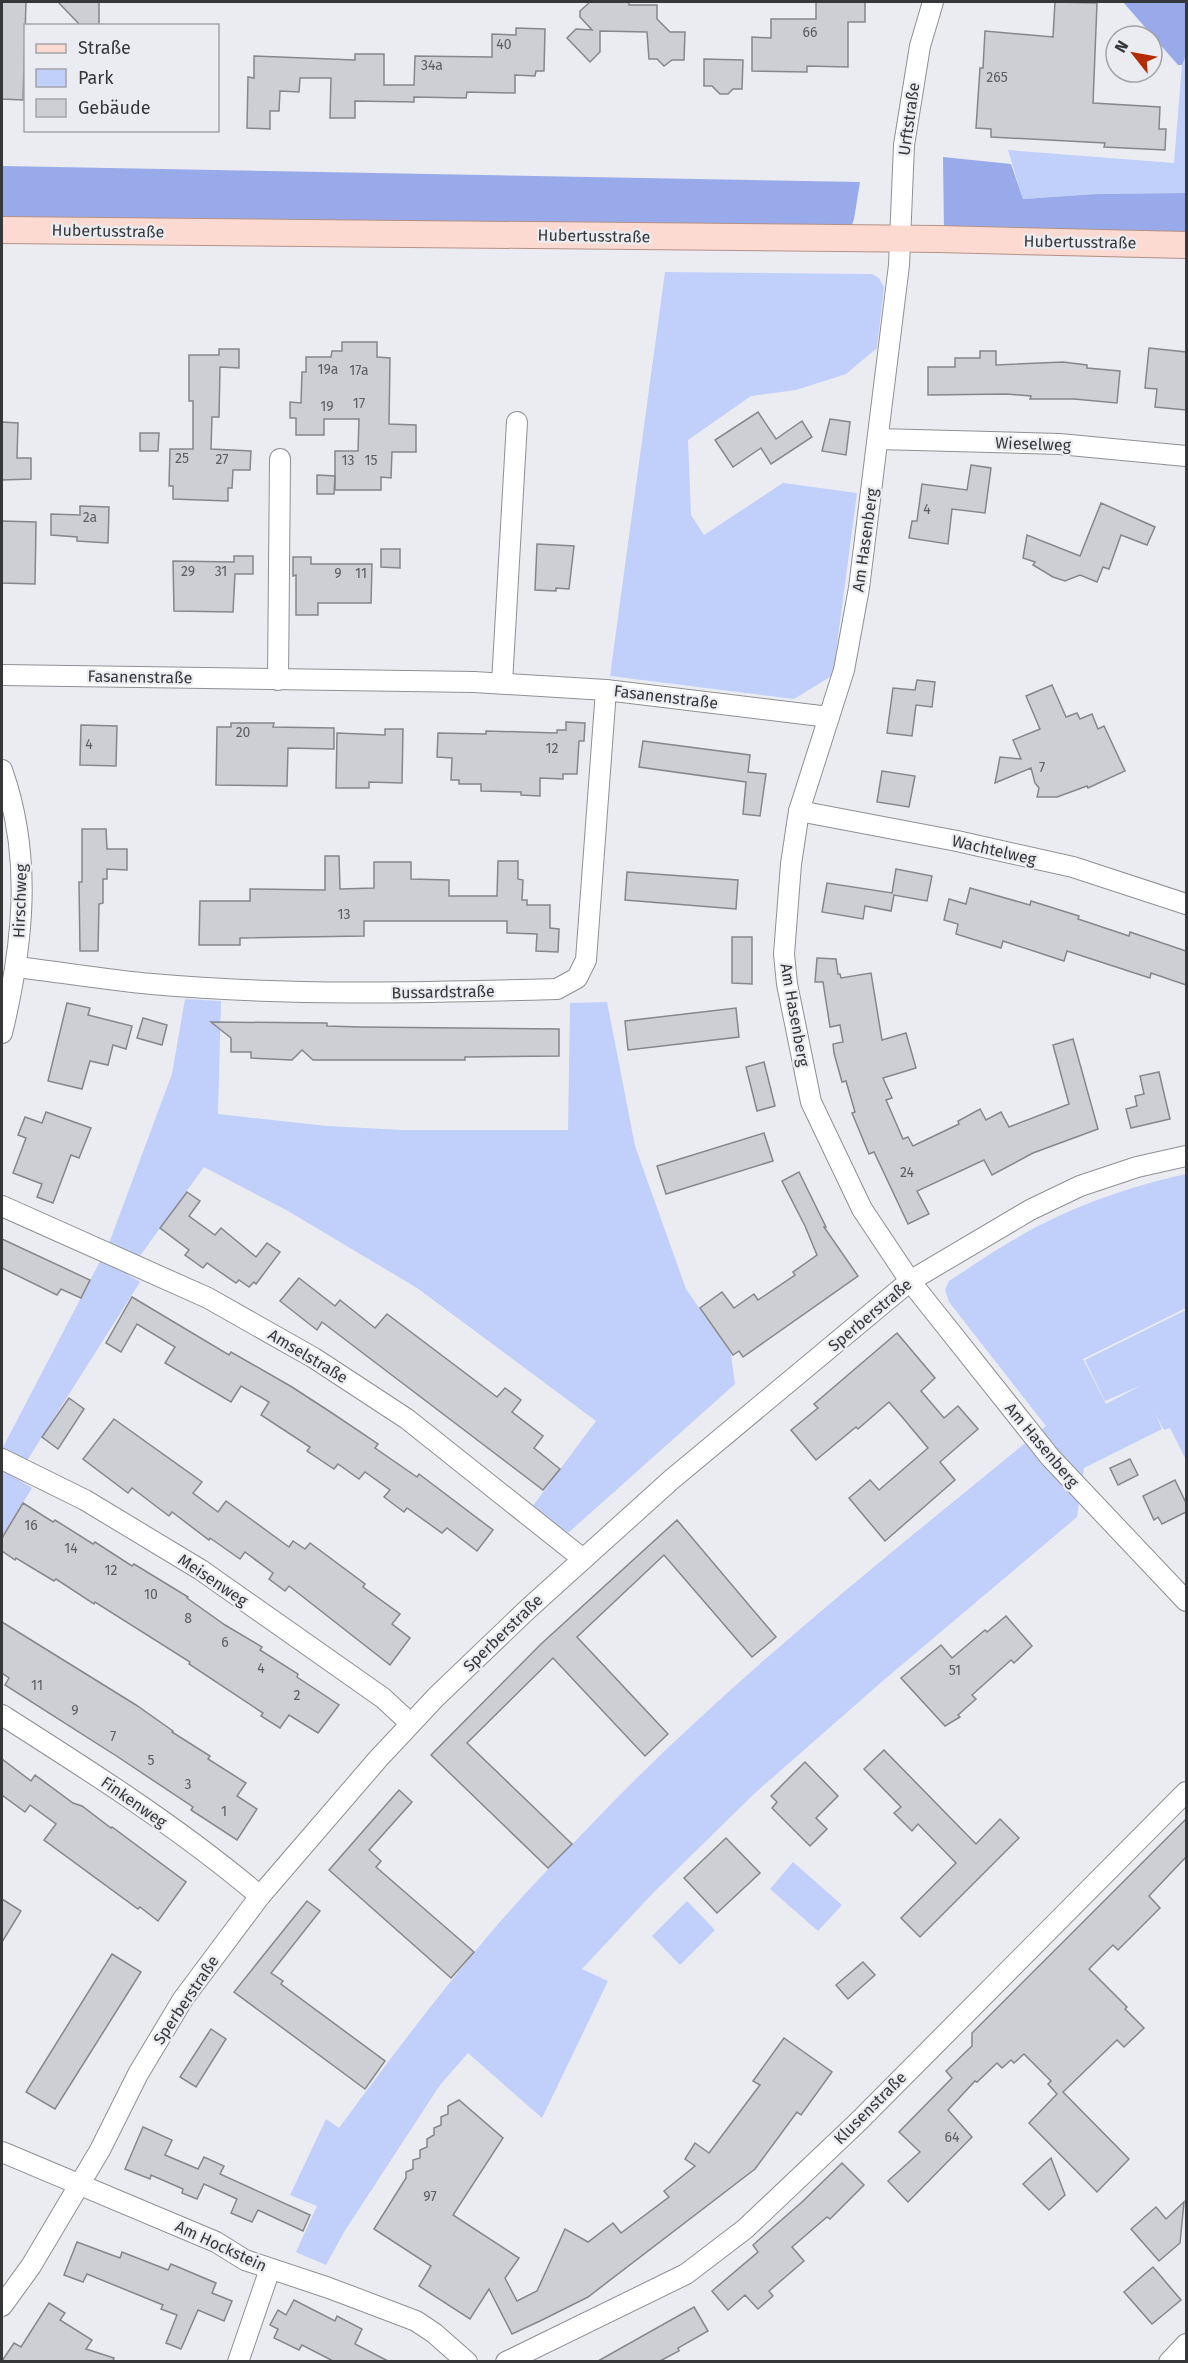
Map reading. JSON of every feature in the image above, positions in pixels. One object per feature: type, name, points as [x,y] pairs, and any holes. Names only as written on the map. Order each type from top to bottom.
[{"type":"main road","name":"Hubertusstraße","points":[[2,230],[898,239],[1186,245]]},
{"type":"street","name":"Urftstraße","points":[[898,239],[904,145],[920,46],[933,2]]},
{"type":"street","name":"Am Hasenberg","points":[[898,239],[899,265],[878,439],[858,588],[844,670],[798,811],[791,864],[784,954],[787,984],[811,1102],[862,1209],[910,1281],[1050,1457],[1186,1601]]},
{"type":"street","points":[[502,683],[517,422]]},
{"type":"street","name":"Wieselweg","points":[[878,439],[1059,444],[1186,456]]},
{"type":"street","points":[[278,680],[280,459]]},
{"type":"street","name":"Fasanenstraße","points":[[2,675],[502,683],[606,690],[829,717]]},
{"type":"street","name":"Bussardstraße","points":[[16,967],[151,984],[379,994],[557,989],[577,978],[586,960],[606,690]]},
{"type":"street","name":"Hirschweg","points":[[2,770],[14,809],[23,876],[16,967],[2,1034]]},
{"type":"street","name":"Wachtelweg","points":[[798,811],[957,841],[1073,867],[1186,904]]},
{"type":"street","name":"Sperberstraße","points":[[2,2306],[30,2266],[100,2150],[138,2074],[183,1999],[260,1896],[410,1723],[583,1558],[670,1480],[910,1281],[1030,1210],[1080,1186],[1137,1167],[1186,1156]]},
{"type":"street","name":"Amselstraße","points":[[2,1206],[208,1298],[314,1358],[407,1419],[583,1558]]},
{"type":"street","name":"Meisenweg","points":[[2,1459],[85,1500],[201,1570],[383,1698],[410,1723]]},
{"type":"street","name":"Finkenweg","points":[[2,1715],[110,1784],[232,1872],[260,1896]]},
{"type":"street","name":"Klusenstraße","points":[[506,2361],[686,2274],[745,2229],[858,2122],[1186,1792]]},
{"type":"street","name":"Am Hockstein","points":[[2,2152],[216,2242],[245,2260],[329,2288],[416,2321],[434,2333],[466,2361]]},
{"type":"street","points":[[238,2361],[270,2269]]},
{"type":"street","points":[[1169,2361],[1186,2344]]},
{"type":"green space","points":[[1186,55],[1186,193],[1097,194],[1023,199],[1008,150],[1174,163],[1182,65]]},
{"type":"green space","points":[[665,272],[872,274],[879,278],[884,287],[877,348],[846,374],[796,390],[751,396],[688,440],[691,515],[704,535],[783,483],[857,493],[833,675],[794,699],[610,676]]},
{"type":"green space","points":[[185,999],[221,1001],[218,1114],[327,1126],[402,1130],[568,1130],[570,1003],[607,1002],[635,1146],[686,1289],[731,1354],[735,1384],[568,1533],[532,1507],[596,1421],[417,1288],[288,1211],[204,1167],[127,1274],[140,1282],[16,1478],[32,1488],[2,1537],[2,1449],[108,1246],[172,1074]]},
{"type":"green space","points":[[1186,1174],[1186,1308],[1083,1359],[1106,1404],[1142,1385],[1105,1401],[1085,1360],[1186,1310],[1186,1460],[1170,1428],[1164,1430],[1155,1413],[1162,1429],[1084,1468],[1077,1517],[885,1679],[755,1793],[653,1893],[582,1969],[608,1981],[542,2118],[468,2053],[440,2085],[344,2232],[326,2265],[296,2252],[317,2206],[290,2195],[326,2119],[339,2128],[449,1984],[523,1896],[640,1775],[752,1671],[868,1571],[1046,1426],[949,1302],[945,1290],[949,1281],[1006,1244],[1076,1208],[1142,1185]]},
{"type":"green space","points":[[793,1862],[842,1905],[818,1931],[770,1889]]},
{"type":"green space","points":[[687,1901],[715,1930],[680,1965],[652,1936]]},
{"type":"shaded area","points":[[1123,2],[1186,2],[1186,55],[1182,65],[1178,65],[1164,49],[1164,24],[1142,24]]},
{"type":"shaded area","points":[[943,157],[1011,164],[1023,199],[1097,194],[1186,193],[1186,234],[944,231]]},
{"type":"shaded area","points":[[2,166],[860,182],[850,230],[2,218]]},
{"type":"building","points":[[2,2],[26,2],[23,100],[2,99]]},
{"type":"building","points":[[58,2],[99,2],[99,24],[79,24]]},
{"type":"building","points":[[590,2],[657,5],[657,19],[670,32],[685,32],[684,60],[672,60],[664,66],[657,59],[649,59],[647,32],[600,31],[600,52],[590,62],[567,38],[576,29],[592,30],[580,17],[580,11]]},
{"type":"building","points":[[816,2],[865,2],[865,22],[848,22],[848,67],[807,66],[807,72],[752,71],[752,37],[771,38],[771,19],[816,19]]},
{"type":"building","points":[[1055,2],[1097,3],[1093,103],[1160,107],[1159,129],[1166,129],[1165,150],[1104,147],[1105,143],[991,137],[991,129],[976,128],[985,31],[1053,37]]},
{"type":"building","points":[[516,28],[545,29],[544,71],[536,71],[535,76],[515,75],[515,93],[467,92],[466,98],[414,97],[414,102],[355,101],[355,118],[330,118],[331,78],[300,78],[299,92],[280,91],[279,111],[270,111],[270,129],[247,128],[248,77],[254,78],[254,56],[355,60],[355,54],[384,54],[384,85],[414,85],[415,56],[492,57],[492,34],[516,35]]},
{"type":"building","points":[[704,59],[743,60],[742,89],[733,89],[728,94],[720,94],[712,86],[704,86]]},
{"type":"building","points":[[342,342],[377,342],[377,357],[390,358],[389,424],[416,425],[416,452],[392,452],[391,478],[381,477],[381,490],[335,490],[335,451],[358,451],[359,419],[324,419],[324,435],[296,435],[296,418],[290,418],[290,402],[301,403],[302,372],[306,372],[306,357],[331,357],[332,351],[342,351]]},
{"type":"building","points":[[1149,348],[1186,352],[1186,410],[1155,407],[1157,389],[1145,388]]},
{"type":"building","points":[[219,349],[239,349],[239,368],[220,367],[219,417],[212,417],[211,449],[251,451],[250,470],[233,470],[232,488],[228,488],[228,501],[173,499],[173,486],[169,486],[170,449],[193,449],[193,401],[189,401],[189,355],[219,355]]},
{"type":"building","points":[[980,351],[996,351],[996,365],[1063,362],[1087,365],[1087,368],[1120,371],[1117,403],[1074,399],[1030,399],[1031,396],[1007,394],[928,395],[928,367],[955,367],[955,358],[980,358]]},
{"type":"building","points":[[758,412],[776,439],[802,421],[812,437],[771,464],[761,448],[733,467],[715,440]]},
{"type":"building","points":[[830,419],[850,422],[846,455],[822,451]]},
{"type":"building","points":[[2,422],[18,423],[17,458],[31,458],[31,479],[2,480]]},
{"type":"building","points":[[140,433],[159,433],[158,451],[140,451]]},
{"type":"building","points":[[971,465],[991,468],[985,513],[952,509],[948,544],[909,538],[912,521],[917,521],[922,484],[967,490]]},
{"type":"building","points":[[317,475],[335,476],[334,494],[317,494]]},
{"type":"building","points":[[1101,503],[1155,527],[1147,545],[1121,535],[1109,569],[1103,567],[1097,582],[1080,575],[1065,581],[1033,565],[1035,562],[1023,558],[1027,535],[1080,556]]},
{"type":"building","points":[[80,506],[109,507],[108,543],[77,541],[77,537],[51,535],[51,514],[80,515]]},
{"type":"building","points":[[2,521],[36,522],[35,584],[2,583]]},
{"type":"building","points":[[537,544],[574,546],[569,589],[535,590]]},
{"type":"building","points":[[381,549],[400,549],[400,568],[381,567]]},
{"type":"building","points":[[234,556],[253,556],[253,574],[235,574],[233,612],[174,611],[173,561],[234,562]]},
{"type":"building","points":[[293,557],[311,557],[311,564],[372,564],[371,603],[318,603],[318,615],[296,615],[296,575],[293,576]]},
{"type":"building","points":[[917,680],[935,682],[932,707],[916,705],[912,736],[887,733],[893,688],[915,690]]},
{"type":"building","points":[[1052,685],[1066,717],[1077,713],[1080,719],[1092,714],[1098,729],[1104,726],[1125,771],[1088,788],[1087,786],[1057,797],[1037,797],[1039,788],[1035,783],[1031,768],[995,783],[1000,757],[1021,759],[1013,740],[1040,729],[1026,696]]},
{"type":"building","points":[[566,722],[585,723],[584,741],[579,741],[577,774],[563,774],[563,779],[540,778],[540,796],[521,795],[521,792],[481,791],[481,784],[459,784],[459,780],[451,780],[452,758],[437,757],[438,733],[486,734],[486,731],[557,733],[557,730],[566,730]]},
{"type":"building","points":[[231,723],[274,723],[273,727],[334,728],[334,749],[288,748],[287,786],[216,785],[217,727],[231,727]]},
{"type":"building","points":[[81,725],[117,726],[116,766],[80,765]]},
{"type":"building","points":[[385,729],[403,729],[402,783],[369,782],[369,788],[336,788],[337,733],[385,735]]},
{"type":"building","points":[[643,741],[750,755],[748,772],[766,774],[760,816],[743,814],[746,782],[639,767]]},
{"type":"building","points":[[882,771],[915,776],[909,807],[877,802]]},
{"type":"building","points":[[82,829],[106,829],[107,849],[127,849],[127,870],[107,869],[107,879],[103,879],[103,903],[99,904],[98,951],[80,951],[79,882],[82,882]]},
{"type":"building","points":[[325,856],[339,856],[340,889],[374,888],[374,862],[411,862],[411,879],[449,880],[449,896],[497,896],[498,861],[518,861],[518,879],[523,880],[522,900],[527,900],[527,905],[550,905],[550,928],[559,929],[558,952],[536,951],[537,934],[507,933],[507,921],[364,921],[364,936],[240,938],[240,945],[199,945],[200,901],[250,901],[250,889],[325,890]]},
{"type":"building","points":[[896,869],[932,876],[927,901],[894,895],[891,911],[865,906],[863,919],[822,912],[827,883],[892,893]]},
{"type":"building","points":[[627,872],[738,880],[736,909],[625,900]]},
{"type":"building","points":[[970,888],[1030,905],[1031,901],[1079,916],[1078,919],[1129,936],[1130,932],[1186,951],[1186,985],[1151,973],[1150,978],[1067,951],[1064,961],[1003,941],[1001,948],[956,934],[958,924],[944,920],[949,899],[966,904]]},
{"type":"building","points":[[732,937],[752,937],[752,984],[732,983]]},
{"type":"building","points":[[817,958],[836,959],[838,974],[841,978],[871,973],[882,1040],[906,1033],[916,1068],[883,1078],[892,1098],[886,1100],[903,1139],[908,1137],[913,1146],[959,1124],[958,1121],[980,1109],[986,1120],[1001,1112],[1009,1127],[1069,1104],[1053,1045],[1073,1039],[1098,1129],[1033,1153],[992,1175],[984,1160],[917,1191],[929,1214],[908,1224],[874,1152],[869,1154],[852,1113],[855,1112],[846,1081],[842,1082],[834,1053],[833,1044],[843,1042],[840,1025],[830,1027],[823,982],[815,982]]},
{"type":"building","points":[[67,1003],[90,1008],[88,1015],[132,1026],[126,1049],[113,1045],[108,1065],[90,1061],[82,1089],[48,1081]]},
{"type":"building","points":[[736,1008],[739,1037],[628,1050],[625,1021]]},
{"type":"building","points":[[143,1018],[167,1025],[162,1045],[137,1038]]},
{"type":"building","points":[[211,1022],[327,1023],[327,1026],[360,1027],[559,1029],[559,1056],[465,1057],[465,1060],[313,1060],[302,1050],[292,1060],[251,1058],[251,1052],[231,1052],[231,1038]]},
{"type":"building","points":[[764,1062],[775,1106],[757,1111],[746,1067]]},
{"type":"building","points":[[1159,1072],[1170,1119],[1131,1128],[1126,1109],[1137,1106],[1135,1096],[1144,1094],[1140,1076]]},
{"type":"building","points":[[46,1112],[91,1128],[79,1158],[71,1155],[53,1203],[37,1197],[42,1184],[13,1173],[26,1138],[18,1135],[25,1117],[42,1123]]},
{"type":"building","points":[[764,1133],[773,1161],[666,1194],[657,1166]]},
{"type":"building","points":[[799,1172],[826,1227],[824,1227],[858,1276],[743,1357],[739,1351],[733,1355],[700,1308],[722,1292],[734,1308],[754,1294],[758,1300],[795,1275],[793,1272],[817,1255],[782,1181]]},
{"type":"building","points":[[187,1192],[200,1201],[189,1216],[215,1235],[221,1228],[256,1257],[267,1243],[280,1252],[256,1284],[254,1282],[249,1287],[239,1280],[236,1283],[207,1263],[203,1268],[185,1255],[189,1250],[160,1228]]},
{"type":"building","points":[[2,1239],[90,1280],[81,1298],[61,1289],[57,1295],[2,1268]]},
{"type":"building","points":[[299,1278],[335,1306],[340,1300],[375,1328],[387,1314],[497,1397],[505,1388],[521,1400],[512,1412],[543,1436],[534,1448],[560,1469],[543,1490],[322,1322],[317,1330],[280,1301]]},
{"type":"building","points":[[132,1297],[229,1355],[231,1352],[292,1387],[378,1444],[375,1448],[417,1477],[419,1474],[493,1530],[477,1551],[447,1528],[442,1533],[407,1508],[404,1512],[384,1497],[390,1490],[365,1472],[359,1479],[338,1464],[334,1469],[307,1451],[310,1447],[261,1415],[269,1402],[241,1386],[231,1402],[165,1363],[175,1347],[137,1324],[121,1352],[106,1343]]},
{"type":"building","points":[[897,1333],[935,1378],[921,1391],[944,1418],[958,1406],[978,1429],[940,1462],[955,1480],[885,1541],[849,1498],[870,1480],[879,1490],[928,1448],[903,1418],[889,1402],[858,1429],[856,1427],[816,1460],[791,1430],[818,1408],[814,1404]]},
{"type":"building","points":[[69,1398],[84,1409],[58,1449],[42,1437]]},
{"type":"building","points":[[114,1419],[202,1482],[193,1493],[218,1512],[226,1501],[289,1547],[293,1541],[305,1549],[310,1543],[365,1584],[363,1587],[400,1614],[392,1624],[410,1638],[390,1665],[289,1586],[285,1591],[269,1579],[273,1573],[245,1552],[240,1559],[210,1538],[209,1540],[172,1512],[169,1516],[132,1488],[128,1493],[83,1459]]},
{"type":"building","points":[[1130,1459],[1138,1475],[1118,1485],[1110,1468]]},
{"type":"building","points":[[1175,1480],[1186,1503],[1186,1512],[1162,1524],[1158,1517],[1154,1520],[1143,1496]]},
{"type":"building","points":[[23,1503],[93,1544],[95,1542],[132,1566],[134,1564],[188,1597],[225,1625],[262,1647],[260,1650],[298,1674],[297,1677],[339,1705],[318,1733],[289,1715],[280,1728],[261,1716],[263,1713],[189,1664],[190,1662],[56,1579],[54,1581],[16,1558],[15,1560],[2,1551],[2,1538]]},
{"type":"building","points":[[677,1520],[776,1637],[752,1657],[664,1555],[577,1637],[668,1734],[645,1756],[553,1658],[467,1743],[572,1844],[548,1868],[431,1755],[541,1644]]},
{"type":"building","points":[[1006,1616],[1032,1646],[1014,1663],[1011,1660],[972,1695],[976,1699],[958,1715],[960,1717],[945,1726],[901,1678],[941,1645],[952,1658],[985,1630],[987,1632]]},
{"type":"building","points":[[2,1622],[136,1705],[172,1732],[210,1756],[208,1759],[246,1783],[237,1796],[257,1809],[237,1840],[191,1810],[193,1807],[5,1685],[9,1678],[2,1673]]},
{"type":"building","points":[[884,1750],[976,1844],[1000,1819],[1019,1838],[920,1937],[901,1918],[956,1863],[918,1824],[912,1831],[894,1813],[901,1807],[864,1769]]},
{"type":"building","points":[[2,1759],[31,1781],[35,1775],[73,1803],[82,1806],[186,1882],[158,1921],[140,1907],[138,1909],[44,1840],[56,1824],[30,1805],[25,1812],[2,1795]]},
{"type":"building","points":[[805,1762],[838,1796],[816,1818],[827,1829],[810,1846],[772,1808],[777,1802],[771,1796]]},
{"type":"building","points":[[399,1790],[412,1802],[369,1850],[381,1861],[376,1867],[474,1952],[451,1978],[329,1870]]},
{"type":"building","points":[[1186,1819],[1186,1857],[1149,1896],[1160,1908],[1118,1950],[1113,1945],[1089,1969],[1127,2007],[1125,2009],[1144,2028],[1124,2047],[1117,2040],[1063,2092],[1129,2159],[1097,2192],[1029,2123],[1057,2094],[1048,2084],[1051,2081],[1024,2054],[1014,2063],[1011,2060],[1002,2068],[997,2063],[977,2082],[975,2081],[948,2110],[972,2137],[908,2202],[888,2181],[920,2152],[899,2132],[952,2078],[946,2071],[972,2046],[972,2033]]},
{"type":"building","points":[[726,1838],[760,1873],[717,1913],[684,1878]]},
{"type":"building","points":[[2,1899],[21,1911],[2,1942]]},
{"type":"building","points":[[307,1901],[320,1911],[271,1973],[283,1981],[281,1984],[385,2061],[365,2089],[234,1992]]},
{"type":"building","points":[[112,1954],[141,1972],[55,2109],[26,2092]]},
{"type":"building","points":[[863,1962],[875,1975],[848,1999],[836,1985]]},
{"type":"building","points":[[211,2029],[226,2039],[196,2087],[180,2077]]},
{"type":"building","points":[[784,2038],[832,2072],[801,2115],[797,2112],[755,2169],[588,2297],[540,2321],[512,2334],[489,2289],[470,2319],[419,2286],[431,2266],[374,2229],[406,2178],[406,2172],[413,2169],[413,2160],[420,2158],[420,2150],[427,2147],[427,2139],[434,2135],[434,2128],[441,2125],[441,2117],[448,2114],[448,2106],[459,2100],[503,2138],[453,2215],[519,2258],[505,2278],[517,2301],[537,2291],[565,2229],[588,2242],[613,2223],[621,2233],[669,2197],[664,2191],[695,2166],[685,2159],[695,2143],[709,2153],[760,2085],[753,2081]]},
{"type":"building","points":[[143,2127],[172,2140],[165,2155],[198,2169],[204,2157],[224,2166],[220,2174],[310,2215],[303,2231],[258,2210],[252,2222],[231,2213],[237,2199],[204,2184],[197,2199],[182,2193],[183,2189],[151,2175],[150,2179],[125,2169]]},
{"type":"building","points":[[1051,2158],[1065,2195],[1049,2210],[1023,2184]]},
{"type":"building","points":[[842,2163],[864,2185],[830,2219],[827,2217],[792,2247],[804,2261],[769,2291],[773,2296],[758,2309],[745,2295],[728,2310],[712,2291],[758,2252],[753,2245]]},
{"type":"building","points":[[1184,2202],[1180,2243],[1159,2261],[1131,2229],[1156,2207],[1166,2219]]},
{"type":"building","points":[[77,2242],[120,2258],[122,2252],[168,2270],[171,2264],[216,2283],[212,2293],[232,2301],[224,2321],[198,2310],[181,2349],[166,2343],[177,2315],[161,2309],[163,2305],[87,2274],[83,2282],[64,2275]]},
{"type":"building","points":[[1153,2267],[1181,2300],[1152,2324],[1124,2292]]},
{"type":"building","points":[[294,2300],[335,2321],[337,2316],[362,2329],[355,2344],[388,2361],[333,2361],[302,2345],[299,2350],[274,2338],[278,2329],[270,2325],[278,2310],[286,2315]]},
{"type":"building","points":[[49,2303],[65,2313],[60,2320],[92,2340],[86,2349],[114,2358],[113,2361],[2,2361],[14,2343],[21,2347]]},
{"type":"building","points":[[694,2307],[708,2331],[678,2348],[679,2351],[660,2361],[598,2361]]}]
